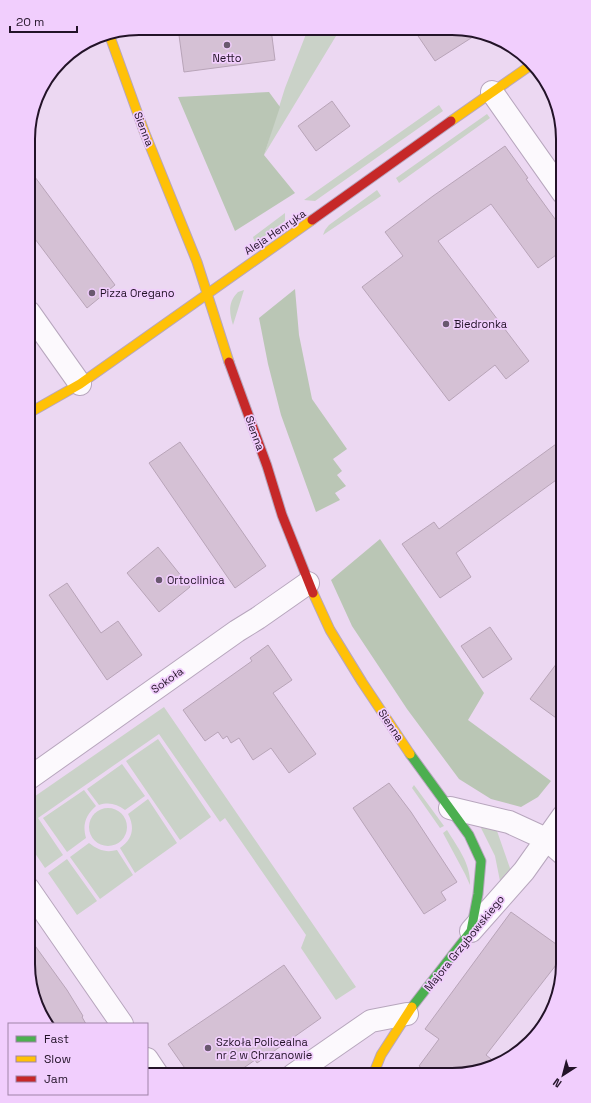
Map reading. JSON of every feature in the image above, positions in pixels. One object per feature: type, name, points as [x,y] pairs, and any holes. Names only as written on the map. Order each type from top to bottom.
[{"type":"street","name":"Sienna","points":[[111,39],[144,131],[197,262],[221,340],[267,466],[282,515],[308,583],[330,630],[358,676],[414,760],[469,835],[481,861],[478,894],[471,931]]},
{"type":"street","name":"Aleja Henryka","points":[[35,410],[80,384],[527,67]]},
{"type":"street","points":[[492,92],[556,183]]},
{"type":"street","points":[[35,320],[80,384]]},
{"type":"street","name":"Sokoła","points":[[35,774],[237,631],[308,583]]},
{"type":"street","points":[[450,808],[509,822],[546,839],[556,848]]},
{"type":"street","name":"Majora Grzybowskiego","points":[[376,1068],[381,1055],[407,1014],[471,931],[524,871],[556,825]]},
{"type":"street","points":[[35,898],[121,1023]]},
{"type":"street","points":[[302,1068],[371,1022],[407,1014]]},
{"type":"shaded area","points":[[306,35],[336,36],[264,155],[285,88]]},
{"type":"shaded area","points":[[439,105],[443,111],[315,201],[304,200]]},
{"type":"shaded area","points":[[487,114],[490,118],[399,183],[396,178]]},
{"type":"shaded area","points":[[377,190],[381,196],[323,235],[329,225]]},
{"type":"shaded area","points":[[285,213],[285,221],[255,243],[253,237]]},
{"type":"shaded area","points":[[244,290],[233,325],[230,311],[231,303],[238,292]]},
{"type":"shaded area","points":[[164,707],[356,987],[336,1000],[301,948],[306,935],[225,818],[220,822],[159,734],[38,818],[63,855],[45,868],[35,853],[35,796]]},
{"type":"shaded area","points":[[158,739],[211,817],[180,840],[126,761]]},
{"type":"shaded area","points":[[122,764],[145,796],[125,810],[113,804],[99,805],[87,789]]},
{"type":"shaded area","points":[[414,785],[444,826],[440,828],[412,788]]},
{"type":"shaded area","points":[[84,790],[96,806],[87,816],[84,828],[86,838],[67,852],[43,818]]},
{"type":"shaded area","points":[[148,799],[177,843],[135,873],[120,848],[128,841],[132,832],[132,824],[128,814]]},
{"type":"shaded area","points":[[104,808],[112,808],[122,813],[126,820],[126,834],[122,841],[112,846],[104,846],[94,841],[92,838],[89,831],[89,823],[94,813],[97,811]]},
{"type":"shaded area","points":[[480,826],[497,831],[511,871],[501,886],[495,856]]},
{"type":"shaded area","points":[[447,830],[466,863],[470,877],[470,885],[443,833]]},
{"type":"shaded area","points":[[89,843],[102,850],[117,850],[133,875],[100,899],[70,857]]},
{"type":"shaded area","points":[[67,859],[97,901],[77,915],[48,873]]},
{"type":"green space","points":[[269,92],[280,107],[264,155],[295,193],[235,231],[178,97]]},
{"type":"green space","points":[[295,289],[299,335],[312,399],[347,449],[333,459],[342,471],[337,475],[346,486],[335,493],[340,500],[316,512],[281,415],[268,364],[259,318]]},
{"type":"green space","points":[[380,539],[484,693],[468,720],[551,781],[538,797],[521,807],[491,799],[459,779],[407,709],[352,626],[331,580]]},
{"type":"building","name":"Netto","points":[[179,35],[272,35],[275,60],[184,72]]},
{"type":"building","points":[[417,35],[452,35],[472,37],[435,61]]},
{"type":"building","points":[[332,101],[350,126],[316,151],[298,126]]},
{"type":"building","name":"Biedronka","points":[[505,146],[528,178],[526,179],[556,220],[556,255],[538,268],[491,204],[438,241],[529,361],[506,379],[495,365],[449,401],[362,287],[403,256],[385,232],[433,196]]},
{"type":"building","points":[[35,177],[115,285],[87,308],[35,239]]},
{"type":"building","points":[[180,442],[266,566],[235,588],[149,463]]},
{"type":"building","points":[[556,444],[556,480],[456,553],[471,577],[440,598],[402,544],[434,522],[439,529]]},
{"type":"building","name":"Ortoclinica","points":[[158,547],[190,587],[159,612],[127,573]]},
{"type":"building","points":[[67,583],[101,633],[118,621],[142,655],[107,680],[49,595]]},
{"type":"building","points":[[490,627],[512,659],[483,678],[461,646]]},
{"type":"building","points":[[268,645],[292,680],[273,693],[316,754],[289,773],[271,748],[253,760],[239,738],[231,743],[227,736],[223,739],[218,732],[205,741],[183,710],[252,661],[250,658]]},
{"type":"building","points":[[556,664],[556,718],[530,699]]},
{"type":"building","points":[[389,783],[411,812],[457,882],[441,892],[446,900],[424,914],[353,808]]},
{"type":"building","points":[[511,912],[556,944],[556,965],[486,1055],[492,1059],[465,1067],[422,1068],[419,1066],[439,1039],[425,1029]]},
{"type":"building","points":[[35,946],[67,990],[83,1016],[82,1017],[85,1023],[53,1022],[46,1010],[37,984]]},
{"type":"building","points":[[284,965],[321,1018],[257,1063],[255,1060],[244,1068],[185,1068],[168,1044]]},
{"type":"traffic: fast","points":[[410,754],[469,835],[481,861],[478,894],[471,931],[412,1007]]},
{"type":"traffic: slow","points":[[111,39],[144,131],[197,262],[229,362]]},
{"type":"traffic: slow","points":[[451,121],[527,67]]},
{"type":"traffic: slow","points":[[35,410],[80,384],[312,220]]},
{"type":"traffic: slow","points":[[313,593],[330,630],[362,682],[410,754]]},
{"type":"traffic: slow","points":[[376,1068],[381,1055],[412,1007]]},
{"type":"traffic: jam","points":[[312,220],[451,121]]},
{"type":"traffic: jam","points":[[229,362],[267,466],[282,515],[313,593]]},
{"type":"place","name":"Netto","points":[[227,45]]},
{"type":"place","name":"Pizza Oregano","points":[[92,293]]},
{"type":"place","name":"Biedronka","points":[[446,324]]},
{"type":"place","name":"Ortoclinica","points":[[159,580]]},
{"type":"place","name":"Szkoła Policealna nr 2 w Chrzanowie","points":[[208,1048]]}]
